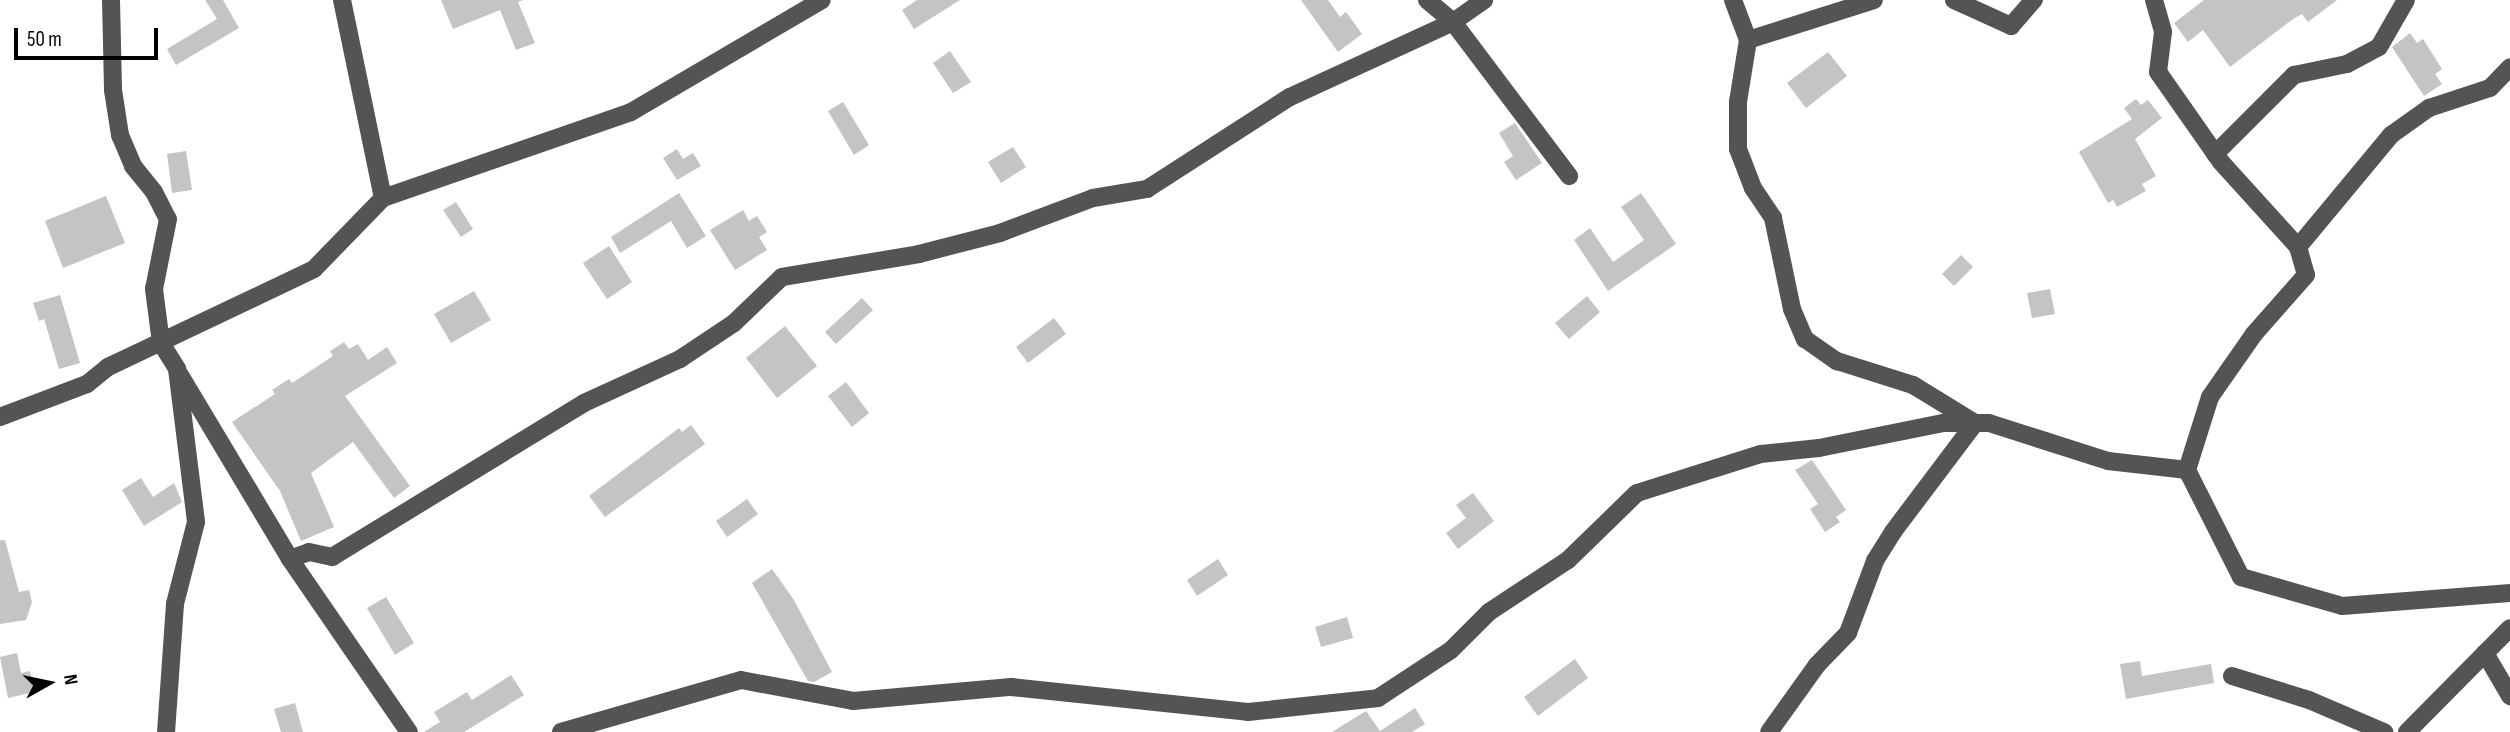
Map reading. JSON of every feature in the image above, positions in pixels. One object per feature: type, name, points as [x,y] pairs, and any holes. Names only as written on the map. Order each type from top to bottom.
[{"type":"street","points":[[111,0],[113,90],[120,135],[133,166],[154,192],[168,219],[154,289],[161,343],[290,559],[409,732]]},
{"type":"street","points":[[342,0],[383,198]]},
{"type":"street","points":[[0,417],[87,384],[108,367],[314,269],[383,198],[631,112],[822,0]]},
{"type":"street","points":[[1427,0],[1453,22],[1569,176]]},
{"type":"street","points":[[290,559],[309,552],[332,557],[584,403],[680,359],[734,323],[782,277],[919,254],[1000,233],[1093,198],[1147,189],[1290,97],[1453,22],[1484,0]]},
{"type":"street","points":[[1733,0],[1748,40],[1738,102],[1738,149],[1753,188],[1773,218],[1792,309],[1805,339],[1836,361],[1913,385],[1975,424]]},
{"type":"street","points":[[1748,40],[1874,0]]},
{"type":"street","points":[[1954,0],[2011,26],[2034,0]]},
{"type":"street","points":[[2154,0],[2163,32],[2158,72],[2215,154],[2298,247],[2306,275],[2253,334],[2210,397],[2187,470],[2241,578],[2342,606],[2510,593]]},
{"type":"street","points":[[2215,154],[2294,75],[2347,64],[2379,47],[2406,0]]},
{"type":"street","points":[[2298,247],[2391,135],[2429,108],[2490,88],[2510,67]]},
{"type":"street","points":[[166,732],[175,604],[196,522],[177,369]]},
{"type":"street","points":[[561,732],[741,680],[853,701],[1011,687],[1248,712],[1378,698],[1451,650],[1489,612],[1568,560],[1637,493],[1761,454],[1819,449],[1943,423],[1975,424],[2049,439],[2108,461],[2187,470]]},
{"type":"street","points":[[1769,732],[1817,665],[1848,633],[1875,561],[1893,532],[1975,424]]},
{"type":"street","points":[[2407,732],[2510,628]]},
{"type":"street","points":[[2485,653],[2510,696]]},
{"type":"street","points":[[2232,676],[2309,700],[2384,732]]},
{"type":"building","points":[[205,0],[223,0],[239,28],[176,65],[167,49],[217,19]]},
{"type":"building","points":[[441,0],[523,0],[518,2],[535,43],[516,50],[500,10],[453,29]]},
{"type":"building","points":[[917,0],[960,0],[914,29],[902,10]]},
{"type":"building","points":[[1301,0],[1328,0],[1340,17],[1346,12],[1362,34],[1338,52]]},
{"type":"building","points":[[2204,0],[2337,0],[2308,22],[2302,14],[2293,19],[2230,67],[2203,30],[2188,42],[2174,23]]},
{"type":"building","points":[[2410,33],[2417,43],[2423,39],[2442,69],[2435,74],[2442,84],[2424,96],[2392,47]]},
{"type":"building","points":[[950,51],[971,82],[953,93],[933,63]]},
{"type":"building","points":[[1828,52],[1847,76],[1806,108],[1787,83]]},
{"type":"building","points":[[2136,99],[2141,105],[2148,100],[2162,118],[2135,139],[2156,176],[2142,184],[2146,191],[2117,207],[2113,200],[2108,203],[2079,152],[2132,119],[2124,108]]},
{"type":"building","points":[[843,102],[869,145],[854,155],[828,111]]},
{"type":"building","points":[[1515,123],[1542,163],[1516,180],[1504,162],[1513,156],[1499,133]]},
{"type":"building","points":[[1013,147],[1026,167],[1001,183],[988,162]]},
{"type":"building","points":[[677,149],[683,159],[693,153],[701,166],[677,180],[663,158]]},
{"type":"building","points":[[186,151],[192,190],[172,193],[167,154]]},
{"type":"building","points":[[679,193],[706,236],[687,248],[671,221],[620,253],[611,237]]},
{"type":"building","points":[[1641,193],[1676,244],[1608,291],[1574,240],[1590,228],[1613,262],[1644,240],[1621,207]]},
{"type":"building","points":[[106,196],[125,243],[63,268],[45,221]]},
{"type":"building","points":[[456,202],[473,229],[461,237],[443,210]]},
{"type":"building","points":[[743,210],[749,221],[757,216],[767,232],[759,237],[767,250],[735,270],[710,230]]},
{"type":"building","points":[[609,246],[632,282],[607,299],[583,263]]},
{"type":"building","points":[[1961,255],[1973,267],[1954,286],[1942,274]]},
{"type":"building","points":[[2050,289],[2055,314],[2032,318],[2027,293]]},
{"type":"building","points":[[474,291],[491,320],[451,343],[434,314]]},
{"type":"building","points":[[60,295],[80,363],[59,369],[44,319],[39,321],[33,303]]},
{"type":"building","points":[[1587,296],[1600,312],[1569,339],[1555,323]]},
{"type":"building","points":[[862,298],[873,310],[836,344],[825,332]]},
{"type":"building","points":[[1054,318],[1066,334],[1028,363],[1016,347]]},
{"type":"building","points":[[785,326],[817,366],[777,398],[746,358]]},
{"type":"building","points":[[344,342],[349,349],[358,344],[368,360],[387,347],[397,363],[345,396],[410,486],[394,498],[353,442],[311,473],[334,527],[301,541],[280,491],[232,422],[275,394],[272,390],[289,379],[292,383],[333,356],[330,351]]},
{"type":"building","points":[[846,382],[869,413],[852,427],[828,396]]},
{"type":"building","points":[[691,425],[705,444],[605,517],[589,496],[679,428],[682,432]]},
{"type":"building","points":[[1812,460],[1846,510],[1836,517],[1840,522],[1825,532],[1810,509],[1818,504],[1795,470]]},
{"type":"building","points":[[141,478],[153,497],[174,483],[182,502],[144,526],[122,490]]},
{"type":"building","points":[[1473,493],[1494,521],[1458,549],[1446,533],[1466,518],[1456,505]]},
{"type":"building","points":[[747,499],[758,514],[727,537],[716,521]]},
{"type":"building","points":[[0,540],[5,540],[19,592],[29,590],[32,602],[26,620],[0,624]]},
{"type":"building","points":[[1218,559],[1228,575],[1197,596],[1187,580]]},
{"type":"building","points":[[772,569],[794,600],[832,672],[814,682],[808,681],[752,583]]},
{"type":"building","points":[[386,597],[414,643],[395,655],[367,608]]},
{"type":"building","points":[[1347,617],[1353,638],[1321,647],[1315,627]]},
{"type":"building","points":[[17,653],[21,673],[30,671],[34,692],[8,698],[0,657]]},
{"type":"building","points":[[1575,659],[1588,678],[1538,716],[1524,697]]},
{"type":"building","points":[[2140,661],[2142,676],[2211,664],[2214,683],[2126,699],[2120,664]]},
{"type":"building","points":[[511,675],[524,695],[464,732],[424,732],[440,722],[434,712],[467,692],[472,700]]},
{"type":"building","points":[[295,703],[303,732],[281,732],[274,709]]},
{"type":"building","points":[[1415,708],[1425,724],[1412,732],[1332,732],[1366,711],[1380,731]]}]
